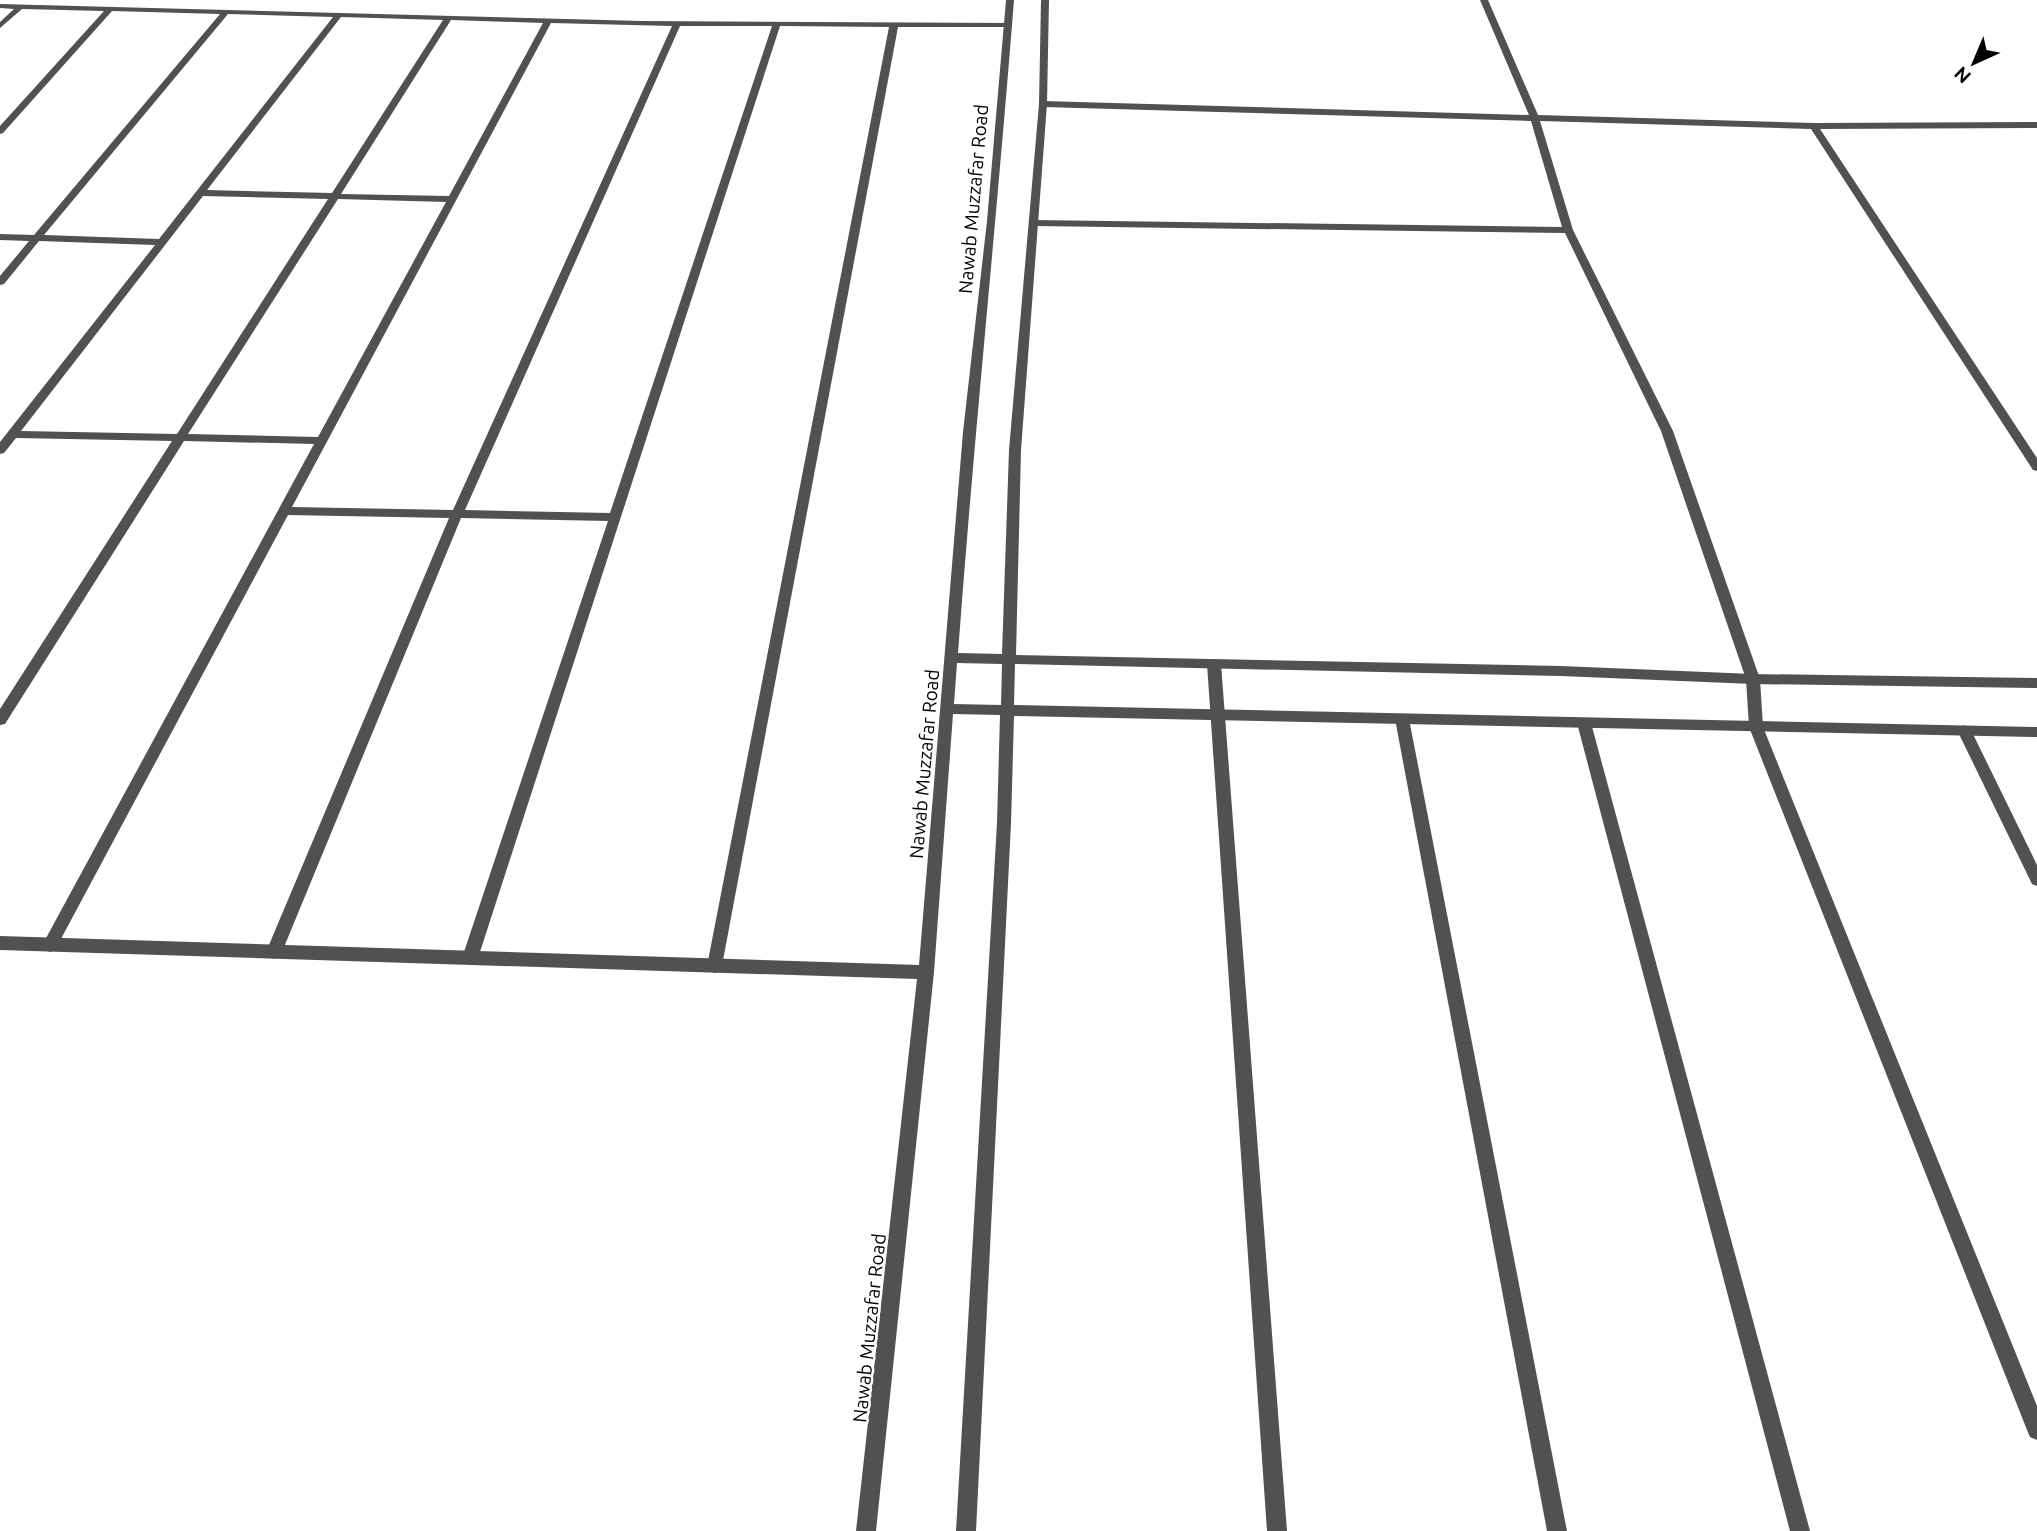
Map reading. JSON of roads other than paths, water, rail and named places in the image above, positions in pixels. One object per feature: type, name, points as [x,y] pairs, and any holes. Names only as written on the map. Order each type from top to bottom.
[{"type":"street","name":"Nawab Muzzafar Road","points":[[866,1531],[926,972],[969,432],[992,221],[1010,0]]},
{"type":"street","points":[[967,1531],[1008,710],[1007,659],[1015,450],[1043,104],[1045,0]]},
{"type":"street","points":[[1484,0],[1535,119],[1568,230],[1667,431],[1753,679],[1756,727],[2037,1430]]},
{"type":"street","points":[[0,6],[677,23],[1009,25]]},
{"type":"street","points":[[0,26],[21,6]]},
{"type":"street","points":[[0,131],[111,8]]},
{"type":"street","points":[[0,282],[227,11]]},
{"type":"street","points":[[0,450],[340,14]]},
{"type":"street","points":[[0,720],[449,17]]},
{"type":"street","points":[[50,945],[549,20]]},
{"type":"street","points":[[274,952],[457,514],[677,23]]},
{"type":"street","points":[[470,958],[777,23]]},
{"type":"street","points":[[715,965],[894,24]]},
{"type":"street","points":[[1043,104],[1814,126],[2037,125]]},
{"type":"street","points":[[1814,126],[2037,467]]},
{"type":"street","points":[[201,193],[452,199]]},
{"type":"street","points":[[1035,223],[1568,230]]},
{"type":"street","points":[[0,237],[163,242]]},
{"type":"street","points":[[13,434],[322,442]]},
{"type":"street","points":[[284,511],[615,517]]},
{"type":"street","points":[[952,658],[1561,671],[1753,679],[2037,683]]},
{"type":"street","points":[[1214,664],[1277,1531]]},
{"type":"street","points":[[947,709],[2037,732]]},
{"type":"street","points":[[1402,719],[1557,1531]]},
{"type":"street","points":[[1584,723],[1800,1531]]},
{"type":"street","points":[[1964,730],[2037,880]]},
{"type":"street","points":[[0,943],[926,972]]}]
